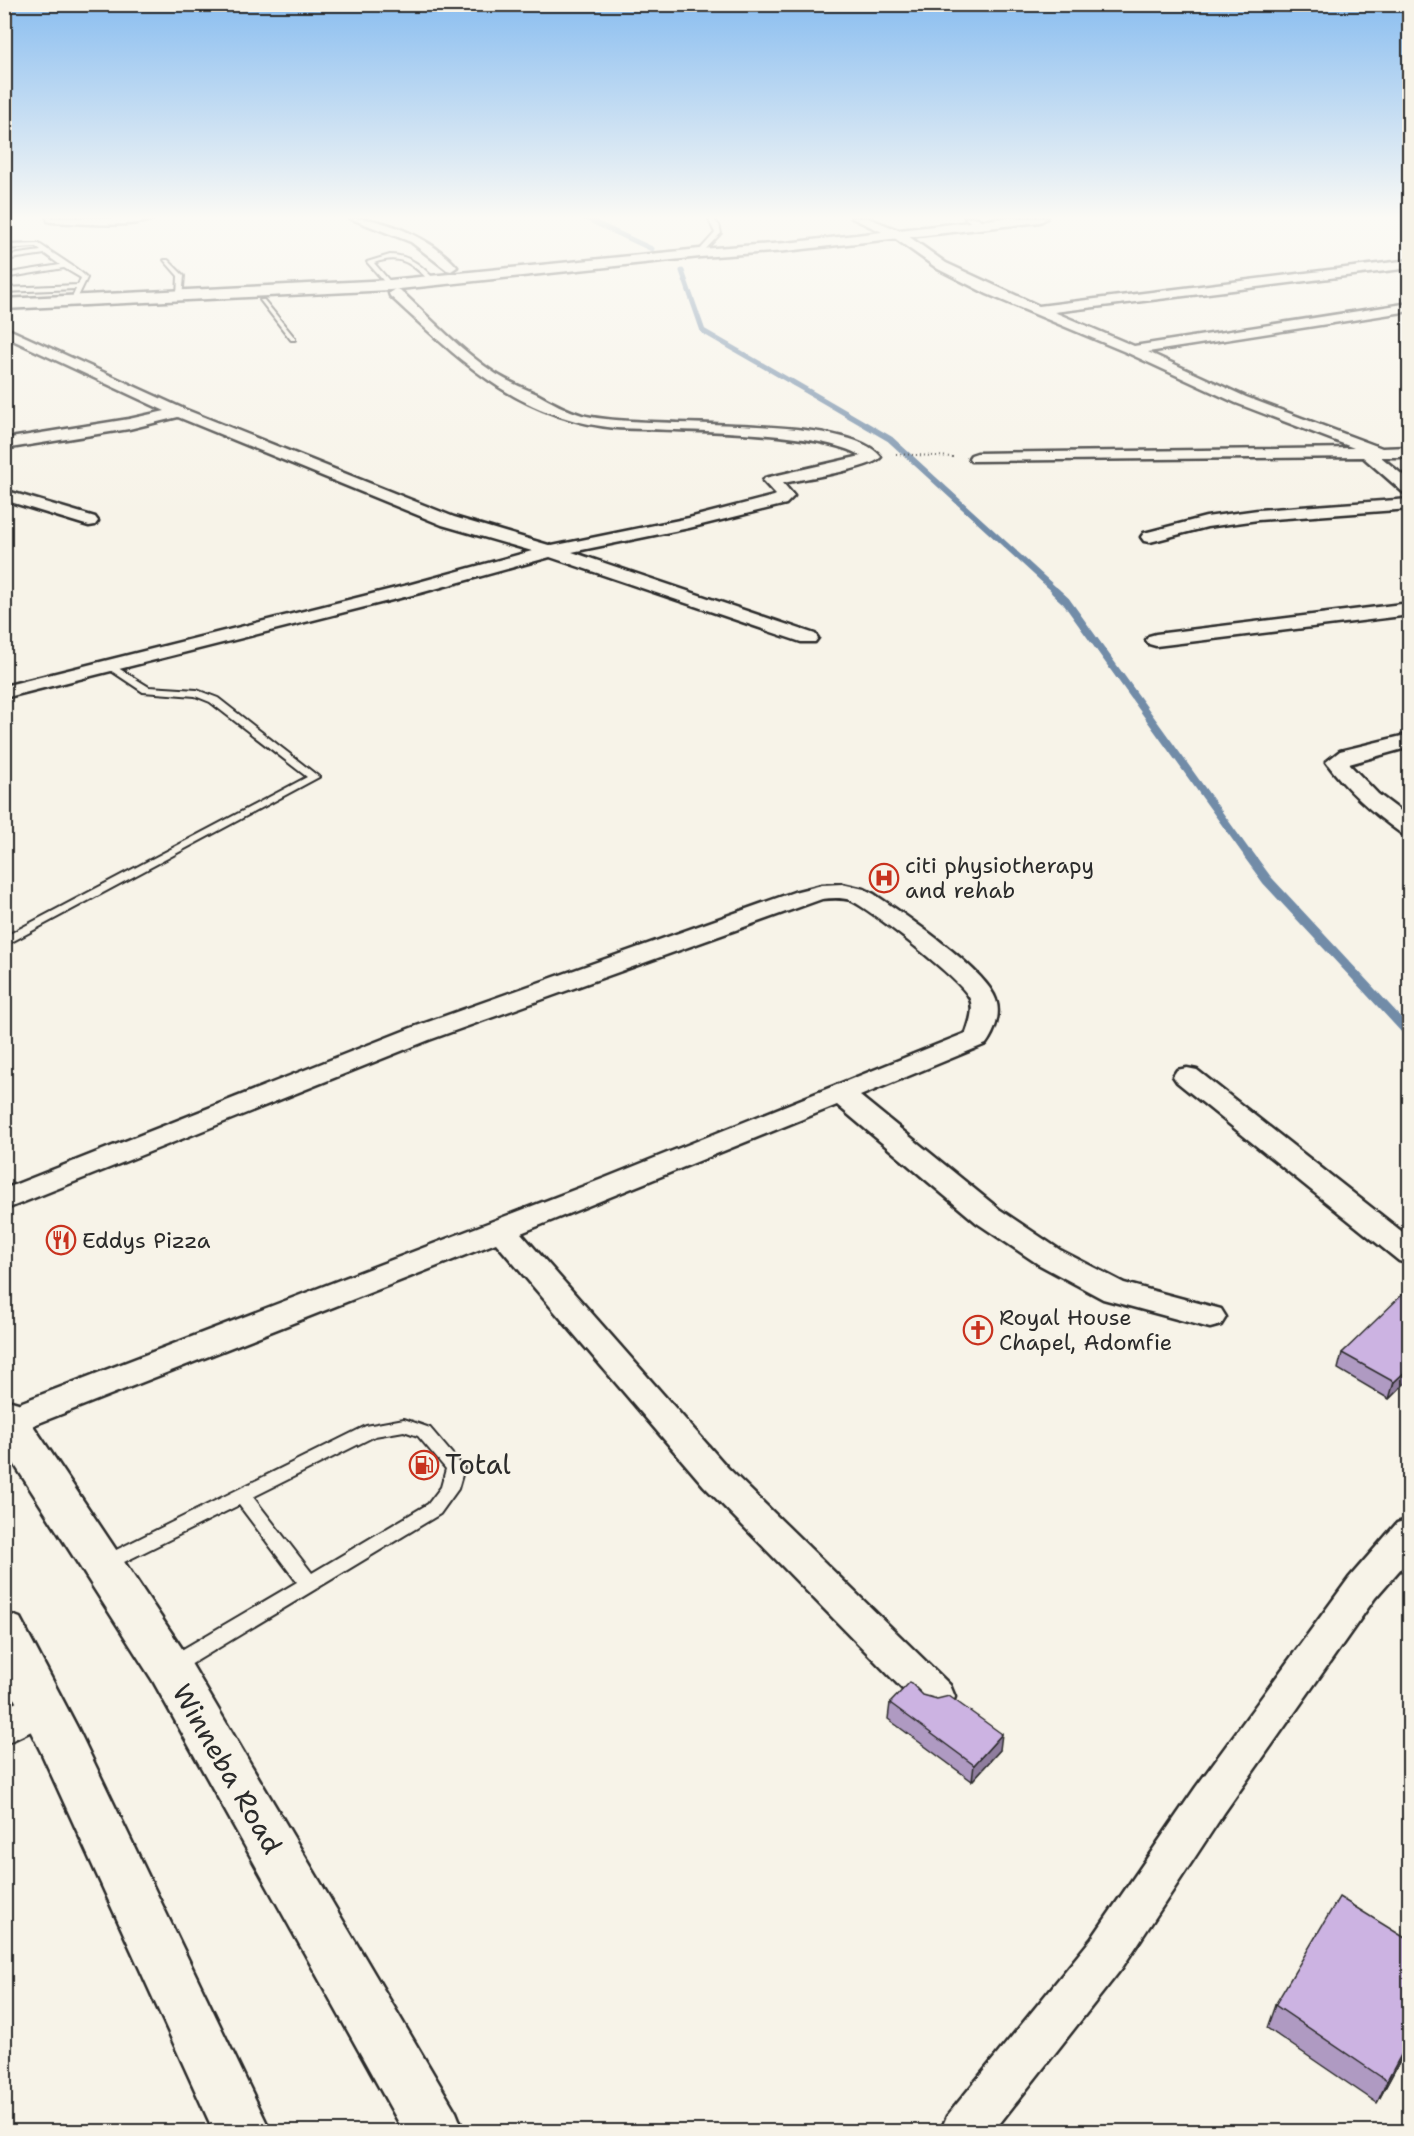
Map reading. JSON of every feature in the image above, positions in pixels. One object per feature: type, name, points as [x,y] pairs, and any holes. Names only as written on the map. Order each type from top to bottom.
[{"type":"main road","name":"Winneba Road","points":[[7,1418],[169,1667],[436,2132]]},
{"type":"main road","points":[[4,1631],[24,1717],[243,2132]]},
{"type":"street","points":[[4,692],[414,589],[551,551],[689,523],[780,500],[786,496],[771,481],[873,457],[868,452],[831,440],[778,432],[618,424],[567,416],[485,373],[424,318]]},
{"type":"street","points":[[1055,318],[1133,350],[1241,400],[1373,452],[1410,490]]},
{"type":"street","points":[[1133,350],[1341,318]]},
{"type":"street","points":[[4,331],[179,412],[448,521],[551,551],[808,638]]},
{"type":"street","points":[[4,444],[129,424],[179,412]]},
{"type":"street","points":[[977,458],[1410,452]]},
{"type":"street","points":[[4,495],[89,521]]},
{"type":"street","points":[[1150,537],[1206,522],[1258,515],[1410,504]]},
{"type":"street","points":[[1156,640],[1410,609]]},
{"type":"street","points":[[1410,740],[1348,756],[1337,762],[1343,771],[1384,811],[1410,829]]},
{"type":"street","points":[[4,1200],[420,1034],[802,897],[829,890],[858,894],[929,945],[981,994],[986,1017],[977,1038],[842,1095],[502,1231],[7,1418]]},
{"type":"street","points":[[1187,1076],[1410,1254]]},
{"type":"street","points":[[842,1095],[988,1216],[1049,1257],[1114,1291],[1210,1317]]},
{"type":"street","points":[[502,1231],[716,1477],[936,1697]]},
{"type":"street","points":[[963,2132],[1107,1953],[1210,1800],[1362,1588],[1410,1533]]},
{"type":"lane","points":[[276,318],[293,339]]},
{"type":"lane","points":[[4,942],[314,777],[214,700],[197,693],[147,690],[110,666]]},
{"type":"lane","points":[[102,1565],[372,1430],[404,1425],[424,1432],[455,1468],[449,1489],[434,1509],[169,1667]]},
{"type":"lane","points":[[241,1495],[309,1583]]},
{"type":"path","points":[[868,452],[977,458]]},
{"type":"building","points":[[1406,1291],[1410,1292],[1410,1367],[1394,1382],[1342,1353]]},
{"type":"building","points":[[910,1682],[923,1695],[937,1699],[949,1696],[1002,1734],[974,1765],[890,1703]]},
{"type":"building","points":[[1339,1897],[1410,1941],[1410,2038],[1387,2081],[1275,2005]]},
{"type":"building","points":[[1395,2126],[1402,2132],[1392,2132]]},
{"type":"waterway","points":[[698,318],[703,331],[795,384]]},
{"type":"waterway","points":[[792,382],[890,439],[1057,592]]},
{"type":"waterway","points":[[1055,591],[1066,601],[1249,856]]},
{"type":"waterway","points":[[1248,854],[1267,880],[1410,1034]]},
{"type":"place","name":"citi physiotherapy and rehab","points":[[884,878]]},
{"type":"place","name":"Eddys Pizza","points":[[61,1240]]},
{"type":"place","name":"Royal House Chapel, Adomfie","points":[[978,1330]]},
{"type":"place","name":"Total","points":[[424,1465]]}]
